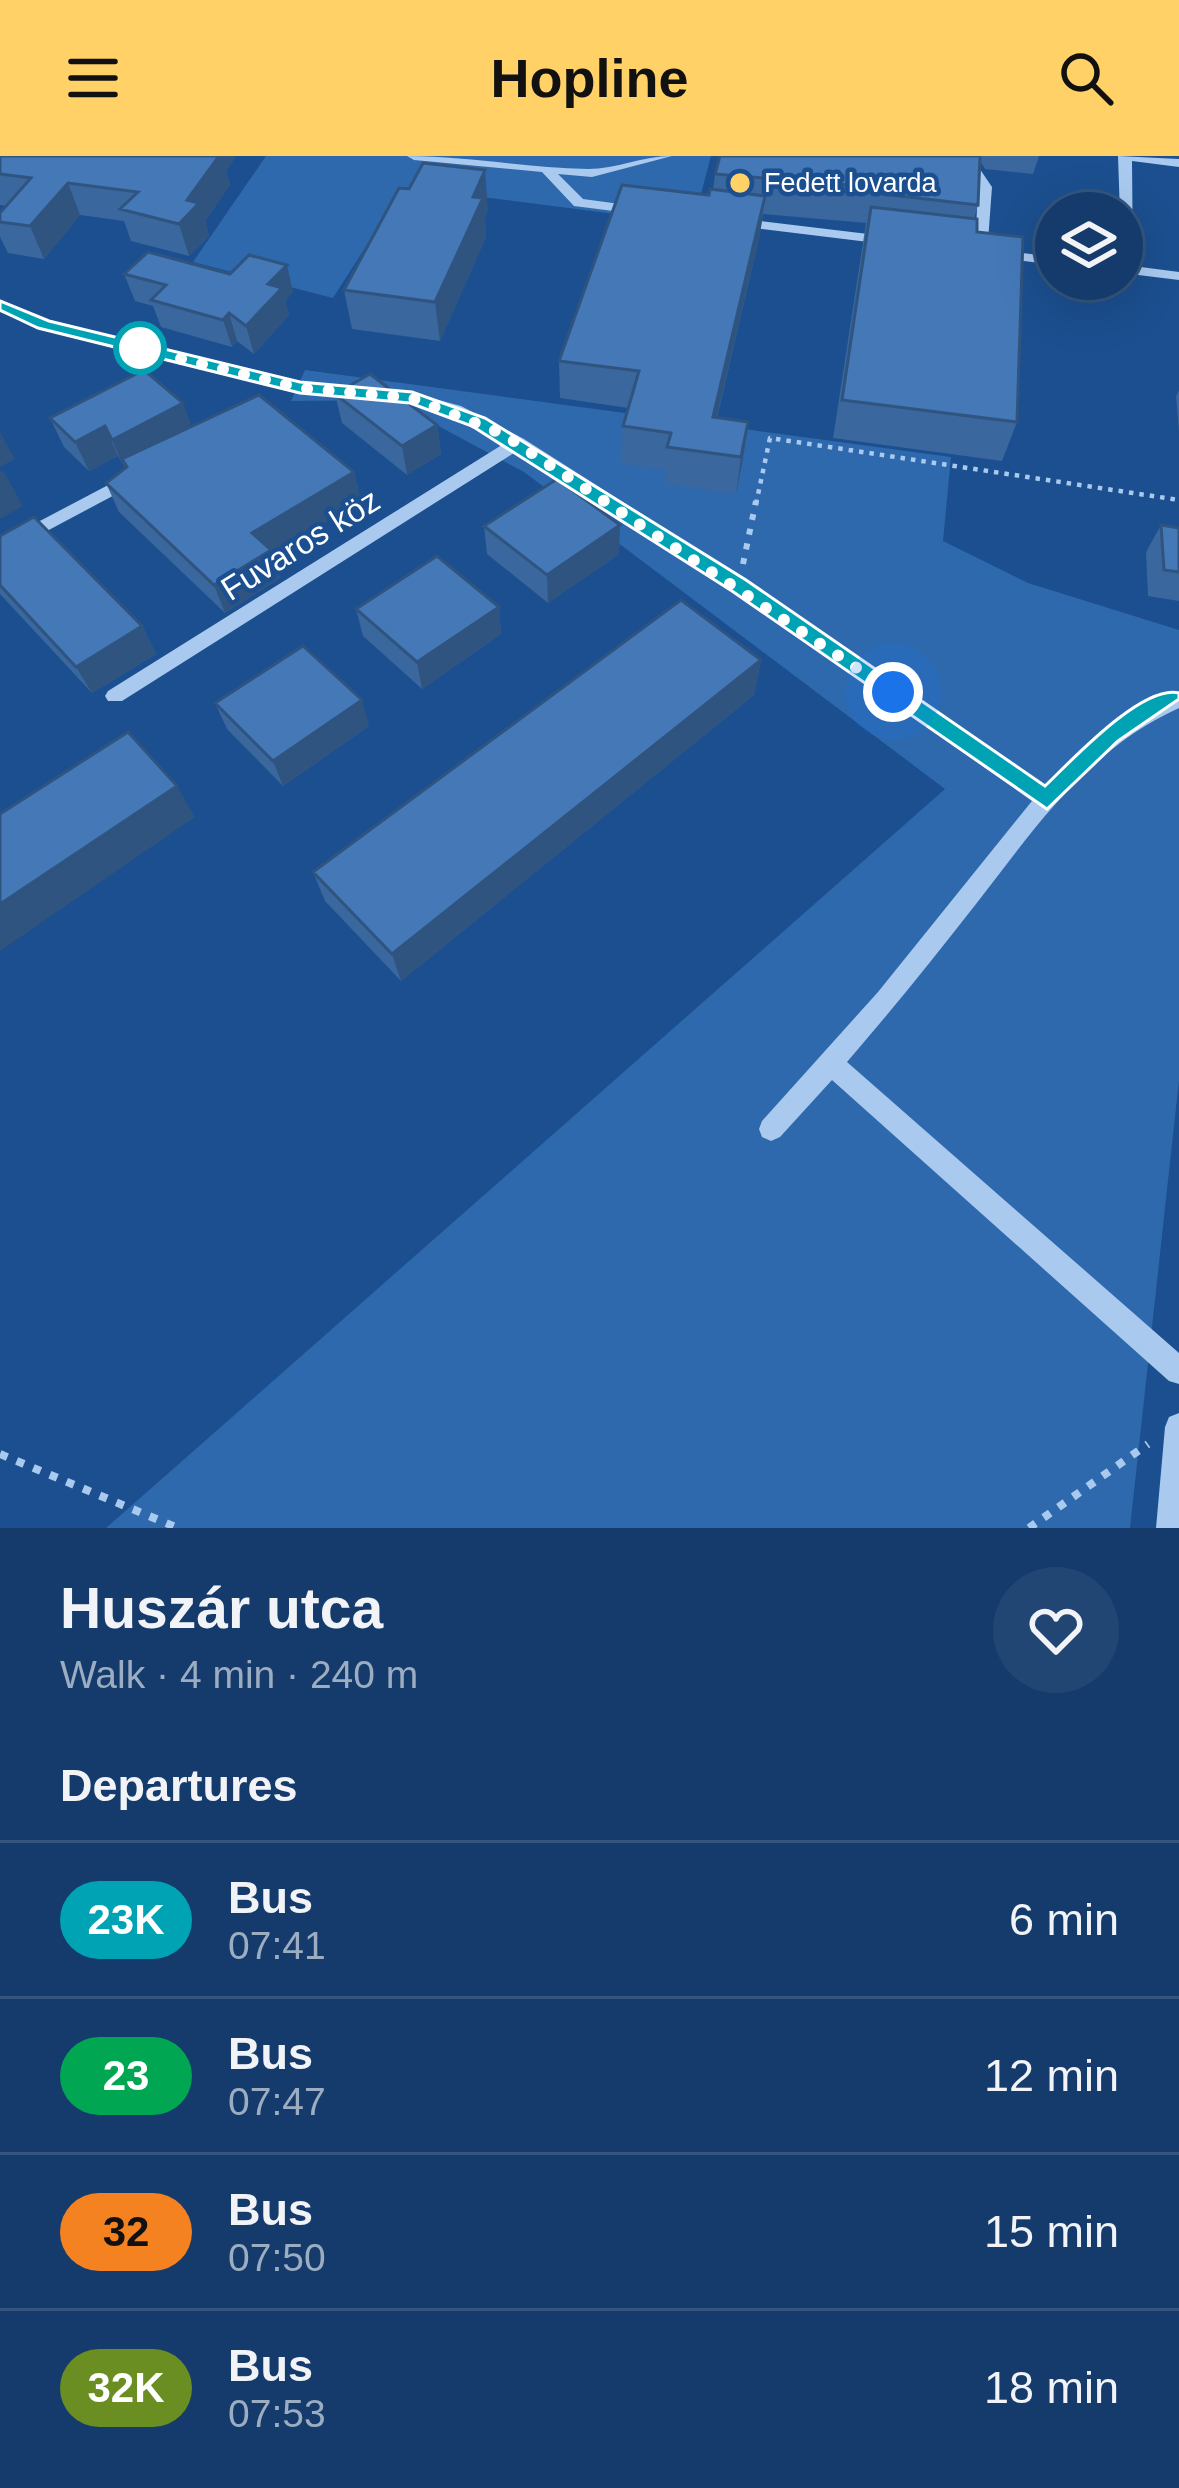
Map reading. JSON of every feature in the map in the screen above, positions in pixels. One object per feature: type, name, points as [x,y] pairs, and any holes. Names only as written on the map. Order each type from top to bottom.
[{"type":"street","points":[[414,156],[549,172],[623,170],[665,156]]},
{"type":"street","points":[[964,156],[985,187],[982,252]]},
{"type":"street","points":[[1125,192],[1125,156],[1179,163]]},
{"type":"street","points":[[549,172],[579,203],[650,212]]},
{"type":"street","points":[[722,220],[911,243]]},
{"type":"street","points":[[958,249],[1035,258]]},
{"type":"street","points":[[1143,271],[1179,276]]},
{"type":"street","points":[[0,306],[44,325],[300,388],[412,398],[454,410],[518,443],[739,585],[1047,800]]},
{"type":"street","points":[[280,398],[300,388]]},
{"type":"street","name":"Fuvaros köz","points":[[115,696],[518,443]]},
{"type":"street","points":[[0,550],[140,474]]},
{"type":"street","points":[[771,1129],[833,1065],[1047,800],[1110,735],[1179,699]]},
{"type":"street","points":[[833,1065],[1179,1371]]},
{"type":"street","points":[[1170,1431],[1170,1528]]},
{"type":"path","points":[[739,585],[770,438],[1179,500]]},
{"type":"path","points":[[1029,1528],[1170,1431]]},
{"type":"path","points":[[0,1454],[178,1528]]},
{"type":"shaded area","points":[[266,156],[711,156],[693,224],[404,187],[333,298],[193,262]]},
{"type":"shaded area","points":[[305,370],[951,457],[943,541],[1028,583],[1179,630],[1179,1080],[1130,1528],[106,1528],[945,789],[524,472],[390,400],[291,401]]},
{"type":"building","points":[[0,156],[219,156],[187,200],[199,203],[179,224],[120,209],[138,192],[68,183],[30,226],[0,222],[0,213],[31,178],[0,174]]},
{"type":"building","points":[[720,156],[980,156],[978,205],[873,193],[874,187],[715,174]]},
{"type":"building","points":[[423,163],[485,170],[473,197],[483,198],[435,302],[344,290],[399,188],[409,189]]},
{"type":"building","points":[[622,185],[765,196],[713,417],[748,422],[741,457],[667,447],[671,433],[623,426],[639,371],[559,361]]},
{"type":"building","points":[[871,207],[977,219],[977,232],[1023,237],[1017,422],[842,400]]},
{"type":"building","points":[[148,252],[230,274],[249,255],[287,265],[268,284],[282,288],[246,326],[229,313],[223,320],[151,300],[166,285],[124,274]]},
{"type":"building","points":[[144,370],[183,403],[112,440],[105,426],[75,442],[50,418]]},
{"type":"building","points":[[370,374],[437,425],[402,446],[335,394]]},
{"type":"building","points":[[259,395],[354,472],[252,533],[271,550],[214,585],[106,483],[127,467],[122,459]]},
{"type":"building","points":[[557,479],[620,525],[547,575],[484,526]]},
{"type":"building","points":[[34,517],[142,626],[76,667],[0,585],[0,536]]},
{"type":"building","points":[[1161,525],[1179,528],[1179,572],[1164,570]]},
{"type":"building","points":[[437,556],[499,607],[417,662],[356,609]]},
{"type":"building","points":[[681,600],[761,660],[392,954],[313,872]]},
{"type":"building","points":[[303,646],[362,700],[273,761],[215,703]]},
{"type":"building","points":[[128,732],[177,786],[0,904],[0,814]]},
{"type":"bus line","name":"23K","points":[[0,306],[44,325],[300,388],[346,388],[454,410],[503,434],[739,585],[1047,800],[1110,735],[1179,699]]},
{"type":"place","name":"Fedett lovarda","points":[[740,183]]},
{"type":"route","points":[[140,348],[129,346],[300,388],[346,388],[454,410],[503,434],[739,585],[893,692]]}]
